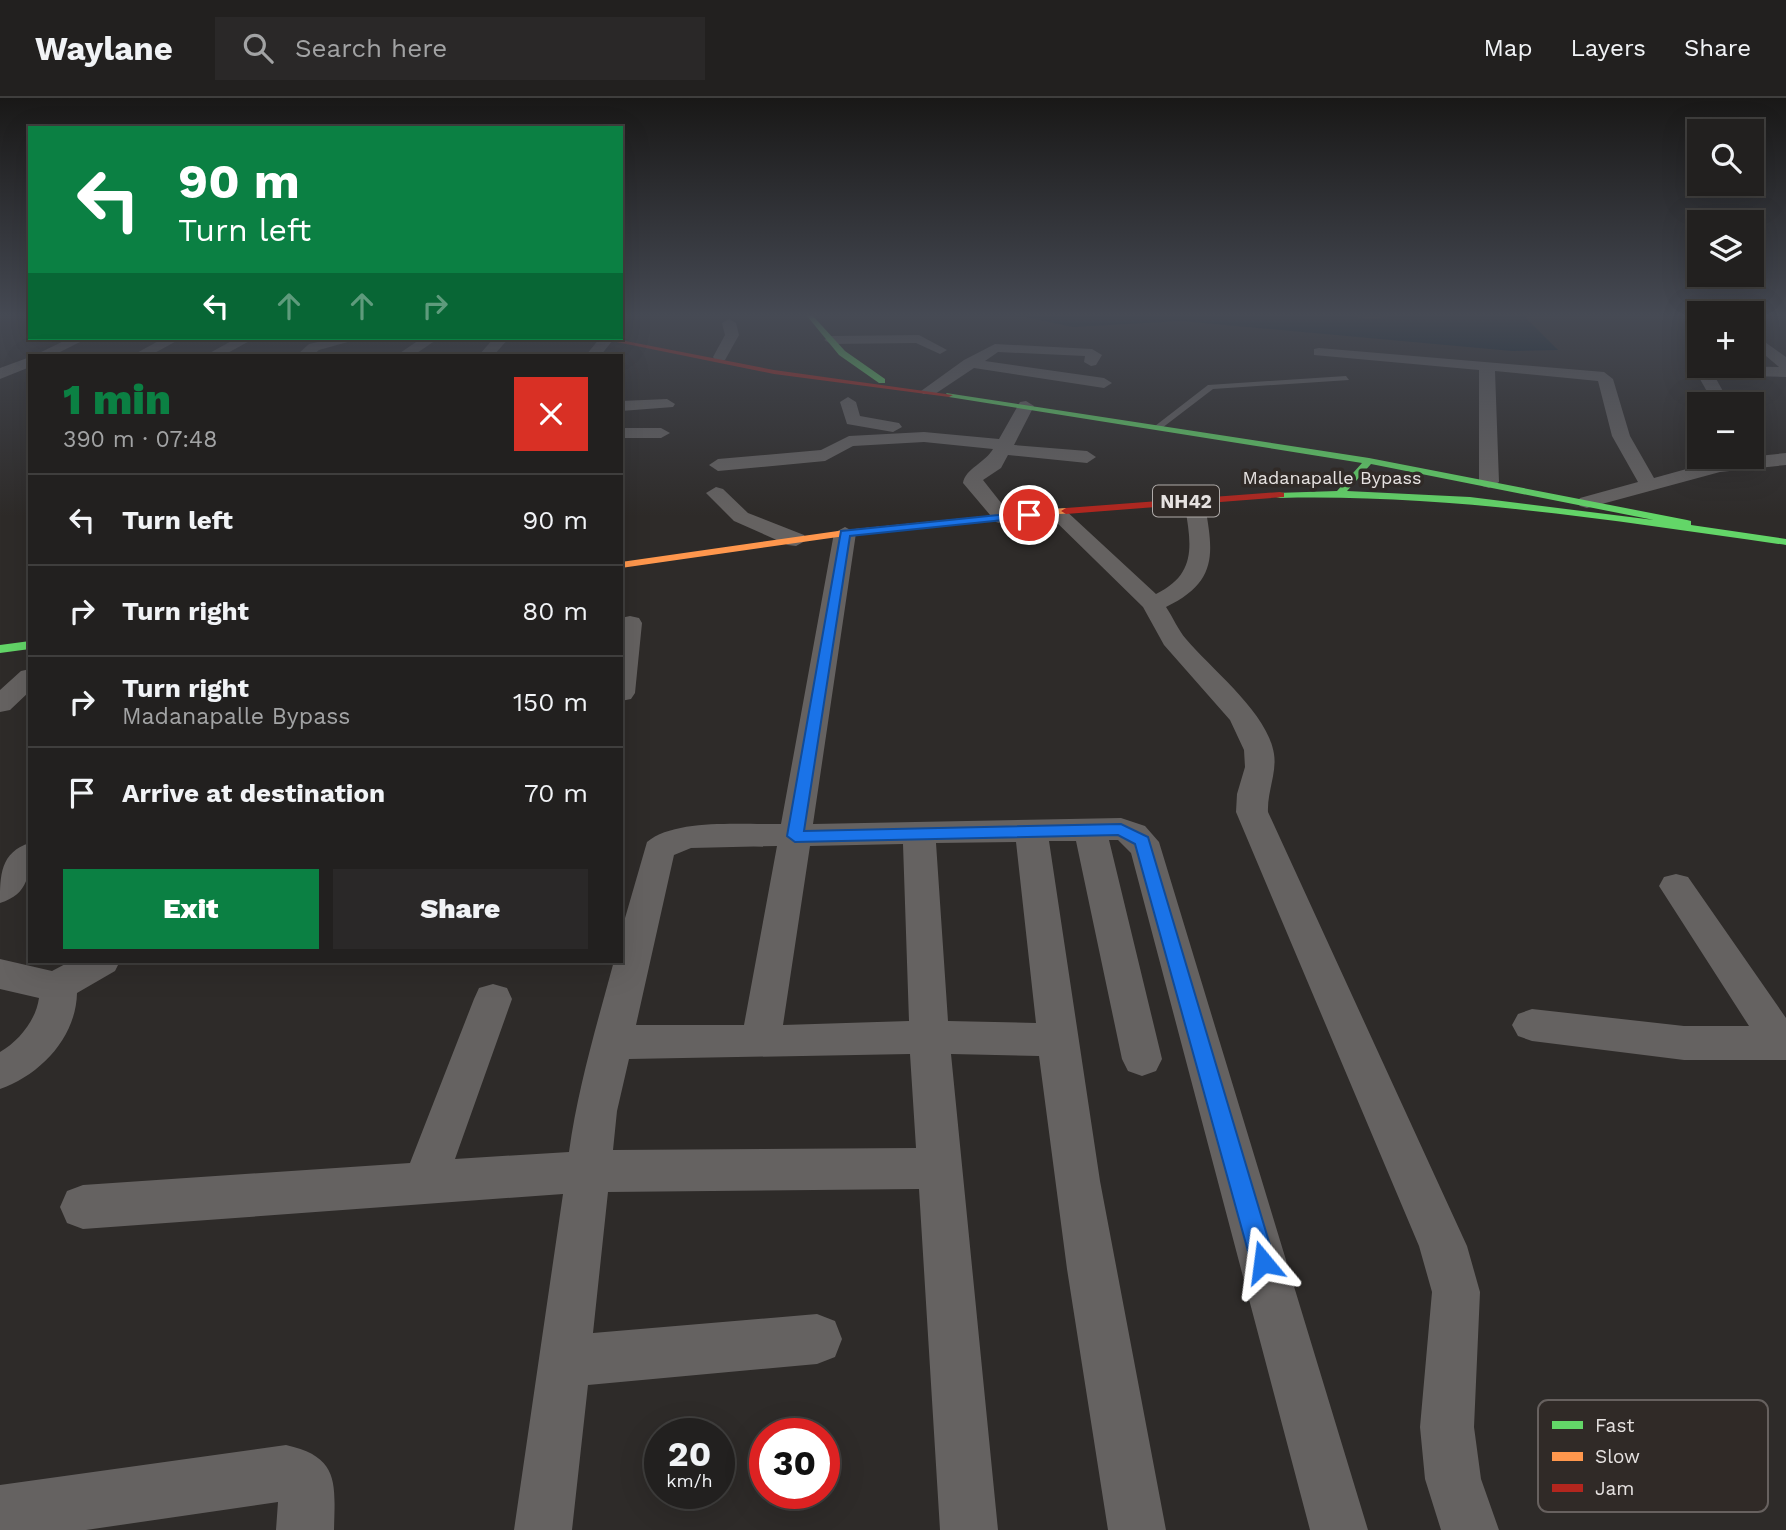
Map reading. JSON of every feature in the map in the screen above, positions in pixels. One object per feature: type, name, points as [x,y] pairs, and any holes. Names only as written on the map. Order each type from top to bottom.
[{"type":"main road","points":[[871,383],[1369,461],[1489,482],[1751,535]]},
{"type":"main road","points":[[1340,493],[1369,461]]},
{"type":"main road","name":"Madanapalle Bypass","points":[[623,565],[845,533],[1003,517],[1194,500],[1340,493],[1403,494],[1510,504],[1751,535]]},
{"type":"main road","name":"NH42","points":[[1751,535],[1786,542]]},
{"type":"main road","points":[[0,649],[28,645]]},
{"type":"street","points":[[929,391],[941,383]]},
{"type":"street","points":[[1488,383],[1489,482]]},
{"type":"street","points":[[1605,383],[1621,436],[1649,485]]},
{"type":"street","points":[[623,396],[667,404]]},
{"type":"street","points":[[848,402],[853,420],[903,428],[924,437]]},
{"type":"street","points":[[1003,517],[974,483],[979,473],[994,464],[1026,406]]},
{"type":"street","points":[[623,433],[661,433]]},
{"type":"street","points":[[718,466],[825,455],[849,441],[924,437],[1087,457]]},
{"type":"street","points":[[1764,460],[1786,459]]},
{"type":"street","points":[[1587,502],[1696,469]]},
{"type":"street","points":[[716,494],[741,517],[796,540]]},
{"type":"street","points":[[1153,604],[1180,593],[1195,578],[1201,548],[1194,500]]},
{"type":"street","points":[[1056,512],[1153,604],[1173,640],[1236,706],[1251,730],[1259,750],[1260,767],[1252,794],[1252,812],[1443,1246],[1456,1292],[1447,1427],[1453,1479],[1470,1530]]},
{"type":"street","points":[[761,1042],[845,533]]},
{"type":"street","points":[[623,678],[630,624]]},
{"type":"street","points":[[0,704],[28,679]]},
{"type":"street","points":[[543,1530],[596,1111],[659,850],[667,843],[691,837],[1121,829],[1134,834],[1147,850],[1339,1530]]},
{"type":"street","points":[[1031,830],[1055,1040],[1100,1333],[1137,1530]]},
{"type":"street","points":[[1090,830],[1142,1059]]},
{"type":"street","points":[[919,831],[929,1037],[969,1530]]},
{"type":"street","points":[[0,891],[28,856]]},
{"type":"street","points":[[1676,886],[1783,1043]]},
{"type":"street","points":[[0,974],[56,987],[98,963]]},
{"type":"street","points":[[0,1072],[25,1057],[34,1046],[59,1004],[60,994],[56,987]]},
{"type":"street","points":[[425,1182],[493,999]]},
{"type":"street","points":[[1532,1025],[1684,1043],[1783,1043]]},
{"type":"street","points":[[612,1042],[761,1042],[929,1037],[1055,1040]]},
{"type":"street","points":[[83,1207],[588,1171],[940,1168]]},
{"type":"street","points":[[564,1361],[817,1339]]},
{"type":"street","points":[[0,1514],[286,1473],[299,1476],[307,1484],[304,1530]]},
{"type":"lane","points":[[1159,426],[1211,387],[1274,383]]},
{"type":"traffic: fast","points":[[949,395],[1369,461],[1687,523]]},
{"type":"traffic: fast","points":[[1340,493],[1369,461]]},
{"type":"traffic: fast","points":[[1280,495],[1343,493],[1470,500],[1534,506],[1786,542]]},
{"type":"traffic: fast","points":[[0,649],[28,645]]},
{"type":"traffic: slow","points":[[623,565],[845,533],[1066,511]]},
{"type":"traffic: jam","points":[[856,383],[949,395]]},
{"type":"traffic: jam","points":[[1066,511],[1280,495]]},
{"type":"route","points":[[1029,515],[845,533],[795,836],[919,831],[1121,829],[1134,834],[1142,841],[1147,850],[1263,1262]]}]
